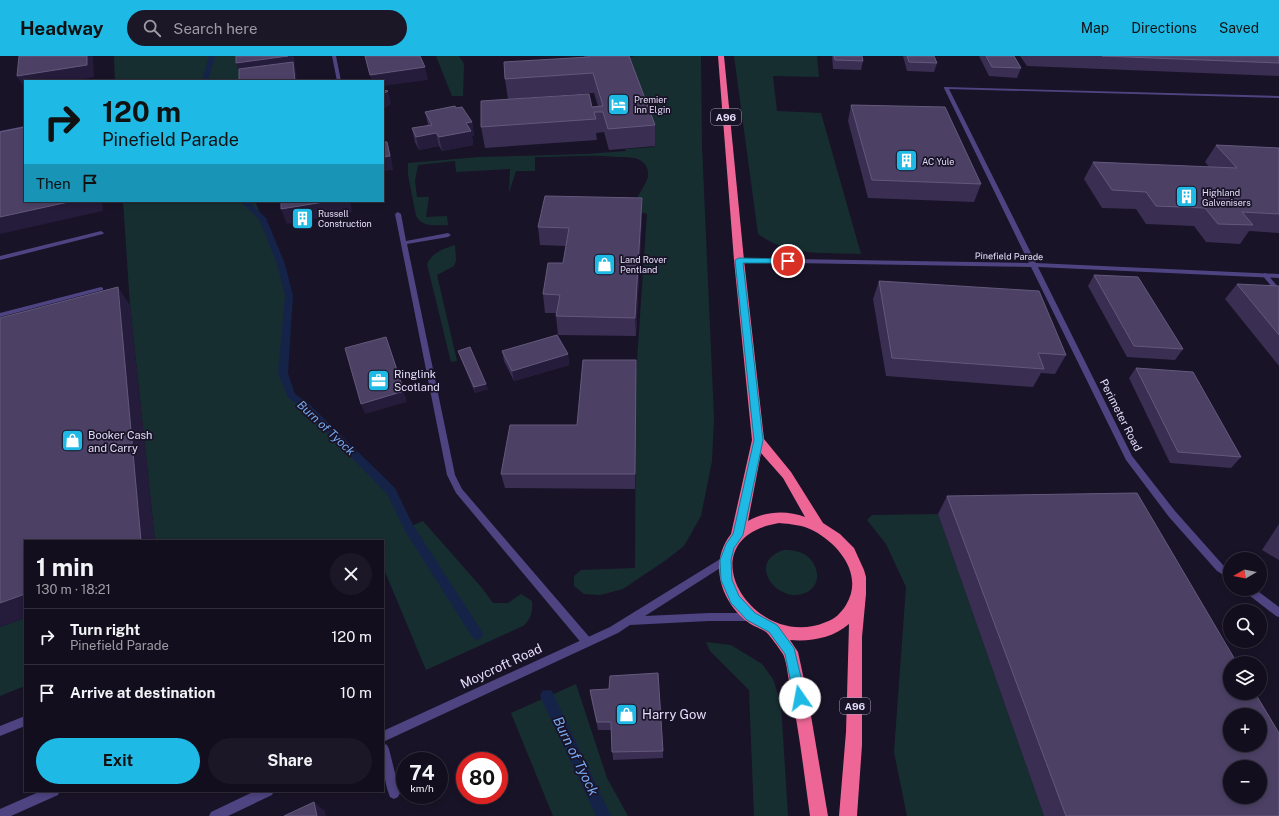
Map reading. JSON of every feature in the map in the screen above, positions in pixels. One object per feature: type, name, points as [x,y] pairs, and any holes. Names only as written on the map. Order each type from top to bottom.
[{"type":"highway","name":"A96","points":[[722,56],[723,89],[734,179],[739,260],[758,440],[738,535]]},
{"type":"highway","name":"A96","points":[[758,440],[787,475],[818,526]]},
{"type":"highway","name":"A96","points":[[848,816],[854,744],[855,637],[860,584],[858,572],[851,556],[840,542],[818,526],[789,518],[774,518],[760,521],[748,527],[738,535],[730,547],[725,560],[726,580],[735,599],[751,617],[773,629],[795,634],[816,633],[836,625],[850,612],[858,596]]},
{"type":"highway","name":"A96","points":[[773,629],[790,652],[800,698],[819,816]]},
{"type":"street","points":[[334,56],[340,80]]},
{"type":"street","name":"Perimeter Road","points":[[1223,570],[1172,514],[1129,458],[946,88],[1279,97]]},
{"type":"street","points":[[0,132],[24,127]]},
{"type":"street","points":[[398,214],[450,476],[459,491],[587,642]]},
{"type":"street","points":[[0,258],[101,233]]},
{"type":"street","points":[[404,243],[448,235]]},
{"type":"street","name":"Pinefield Parade","points":[[739,260],[1034,265],[1279,276]]},
{"type":"street","points":[[1264,276],[1279,292]]},
{"type":"street","points":[[0,315],[101,289]]},
{"type":"street","name":"Moycroft Road","points":[[384,737],[631,621],[725,560]]},
{"type":"street","points":[[1257,596],[1279,613]]},
{"type":"street","name":"Moycroft Road","points":[[631,621],[709,617],[751,617]]},
{"type":"street","points":[[0,731],[24,721]]},
{"type":"street","points":[[384,752],[394,793]]},
{"type":"street","points":[[0,815],[52,792]]},
{"type":"street","points":[[215,816],[266,792]]},
{"type":"green space","points":[[114,56],[243,56],[242,80],[115,80]]},
{"type":"green space","points":[[436,56],[459,56],[464,64],[463,96],[452,96]]},
{"type":"green space","points":[[701,56],[702,146],[714,418],[712,461],[701,516],[684,546],[623,589],[600,595],[584,594],[574,586],[574,576],[581,570],[635,568],[636,375],[647,214],[631,209],[647,179],[647,168],[640,160],[631,157],[535,157],[535,171],[516,171],[509,193],[510,169],[456,172],[455,161],[418,165],[415,181],[417,197],[429,197],[426,217],[447,216],[448,225],[435,225],[426,224],[419,220],[416,216],[408,175],[408,163],[479,157],[586,154],[654,147],[629,57]]},
{"type":"green space","points":[[734,56],[817,56],[819,77],[773,76],[777,111],[821,113],[861,254],[820,253],[794,250],[770,241],[758,234]]},
{"type":"green space","points":[[123,202],[255,202],[281,264],[289,296],[283,374],[291,396],[305,405],[391,491],[409,527],[423,521],[482,588],[493,603],[508,603],[521,594],[532,601],[531,615],[528,621],[523,626],[426,670],[384,569],[384,540],[155,540],[130,305]]},
{"type":"green space","points":[[455,245],[456,261],[454,266],[437,275],[457,361],[451,362],[427,264],[435,254]]},
{"type":"green space","points":[[938,514],[1044,816],[907,816],[894,752],[906,587],[886,544],[867,520],[872,515]]},
{"type":"green space","points":[[784,550],[802,553],[814,564],[817,578],[816,583],[809,591],[798,595],[788,594],[778,589],[771,582],[767,573],[767,564],[772,556]]},
{"type":"green space","points":[[24,618],[24,686],[0,696],[0,627]]},
{"type":"green space","points":[[706,642],[731,645],[762,664],[773,679],[781,704],[788,816],[754,816],[749,690],[710,651]]},
{"type":"green space","points":[[576,684],[607,778],[628,816],[553,816],[511,713]]},
{"type":"building","points":[[19,56],[87,56],[87,65],[17,76]]},
{"type":"building","points":[[236,56],[288,56],[236,63]]},
{"type":"building","points":[[365,56],[420,56],[425,67],[370,75]]},
{"type":"building","points":[[588,56],[629,56],[655,125],[608,129],[603,112],[594,112],[596,119],[481,127],[481,101],[589,94],[592,107],[603,106],[593,73],[505,79],[504,62],[589,57]]},
{"type":"building","points":[[834,56],[862,56],[863,61],[835,60]]},
{"type":"building","points":[[907,56],[934,56],[937,63],[909,62]]},
{"type":"building","points":[[986,56],[1014,56],[1021,68],[992,67]]},
{"type":"building","points":[[1102,56],[1279,56],[1279,63]]},
{"type":"building","points":[[293,62],[295,80],[239,80],[239,69]]},
{"type":"building","name":"AC Yule","points":[[851,105],[945,107],[981,184],[872,180]]},
{"type":"building","points":[[455,106],[456,108],[462,107],[472,122],[466,123],[471,131],[439,137],[436,133],[416,137],[412,128],[432,125],[425,112]]},
{"type":"building","points":[[24,127],[24,202],[68,202],[0,217],[0,132]]},
{"type":"building","points":[[384,142],[387,142],[390,156],[384,157]]},
{"type":"building","points":[[1216,145],[1279,148],[1279,214],[1242,212],[1253,225],[1218,224],[1205,208],[1156,206],[1146,192],[1112,190],[1093,162],[1237,168]]},
{"type":"building","name":"Land Rover Pentland","points":[[545,196],[642,198],[635,318],[556,316],[560,295],[543,294],[548,263],[563,263],[569,228],[538,227]]},
{"type":"building","points":[[281,202],[324,202],[281,209]]},
{"type":"building","points":[[1094,275],[1138,277],[1183,349],[1134,346]]},
{"type":"building","points":[[879,281],[1039,291],[1066,355],[1038,353],[1044,369],[892,358]]},
{"type":"building","points":[[1237,284],[1279,286],[1279,335]]},
{"type":"building","name":"Booker Cash and Carry","points":[[118,287],[141,540],[24,540],[24,594],[0,603],[0,318]]},
{"type":"building","points":[[557,335],[568,354],[512,371],[502,351]]},
{"type":"building","name":"Ringlink Scotland","points":[[386,337],[404,391],[361,404],[345,348]]},
{"type":"building","points":[[470,347],[486,384],[474,387],[458,351]]},
{"type":"building","points":[[583,360],[636,360],[635,474],[501,474],[510,425],[577,425]]},
{"type":"building","points":[[1136,368],[1193,372],[1241,457],[1178,452]]},
{"type":"building","points":[[1137,493],[1223,639],[1223,648],[1228,648],[1233,656],[1223,656],[1223,700],[1259,700],[1264,708],[1223,708],[1223,752],[1267,752],[1267,713],[1279,733],[1279,816],[1066,816],[947,496]]},
{"type":"building","name":"Harry Gow","points":[[658,673],[663,751],[612,752],[611,722],[597,722],[590,690],[609,689],[610,676]]},
{"type":"building","points":[[314,802],[317,816],[284,816]]},
{"type":"waterway","name":"Burn of Tyock","points":[[205,80],[212,56]]},
{"type":"waterway","name":"Burn of Tyock","points":[[245,202],[262,218],[281,264],[289,296],[283,373],[291,396],[305,405],[391,491],[409,528],[477,634]]},
{"type":"waterway","name":"Burn of Tyock","points":[[547,696],[604,816]]},
{"type":"place","name":"Premier Inn Elgin","points":[[618,104]]},
{"type":"place","name":"AC Yule","points":[[907,161]]},
{"type":"place","name":"Highland Galvenisers","points":[[1187,197]]},
{"type":"place","name":"Russell Construction","points":[[303,218]]},
{"type":"place","name":"Land Rover Pentland","points":[[604,264]]},
{"type":"place","name":"Ringlink Scotland","points":[[378,380]]},
{"type":"place","name":"Booker Cash and Carry","points":[[72,441]]},
{"type":"place","name":"Harry Gow","points":[[627,714]]},
{"type":"route","points":[[788,261],[739,260],[758,440],[738,535],[730,547],[725,560],[726,580],[735,599],[751,617],[773,629],[790,652],[800,698]]}]
